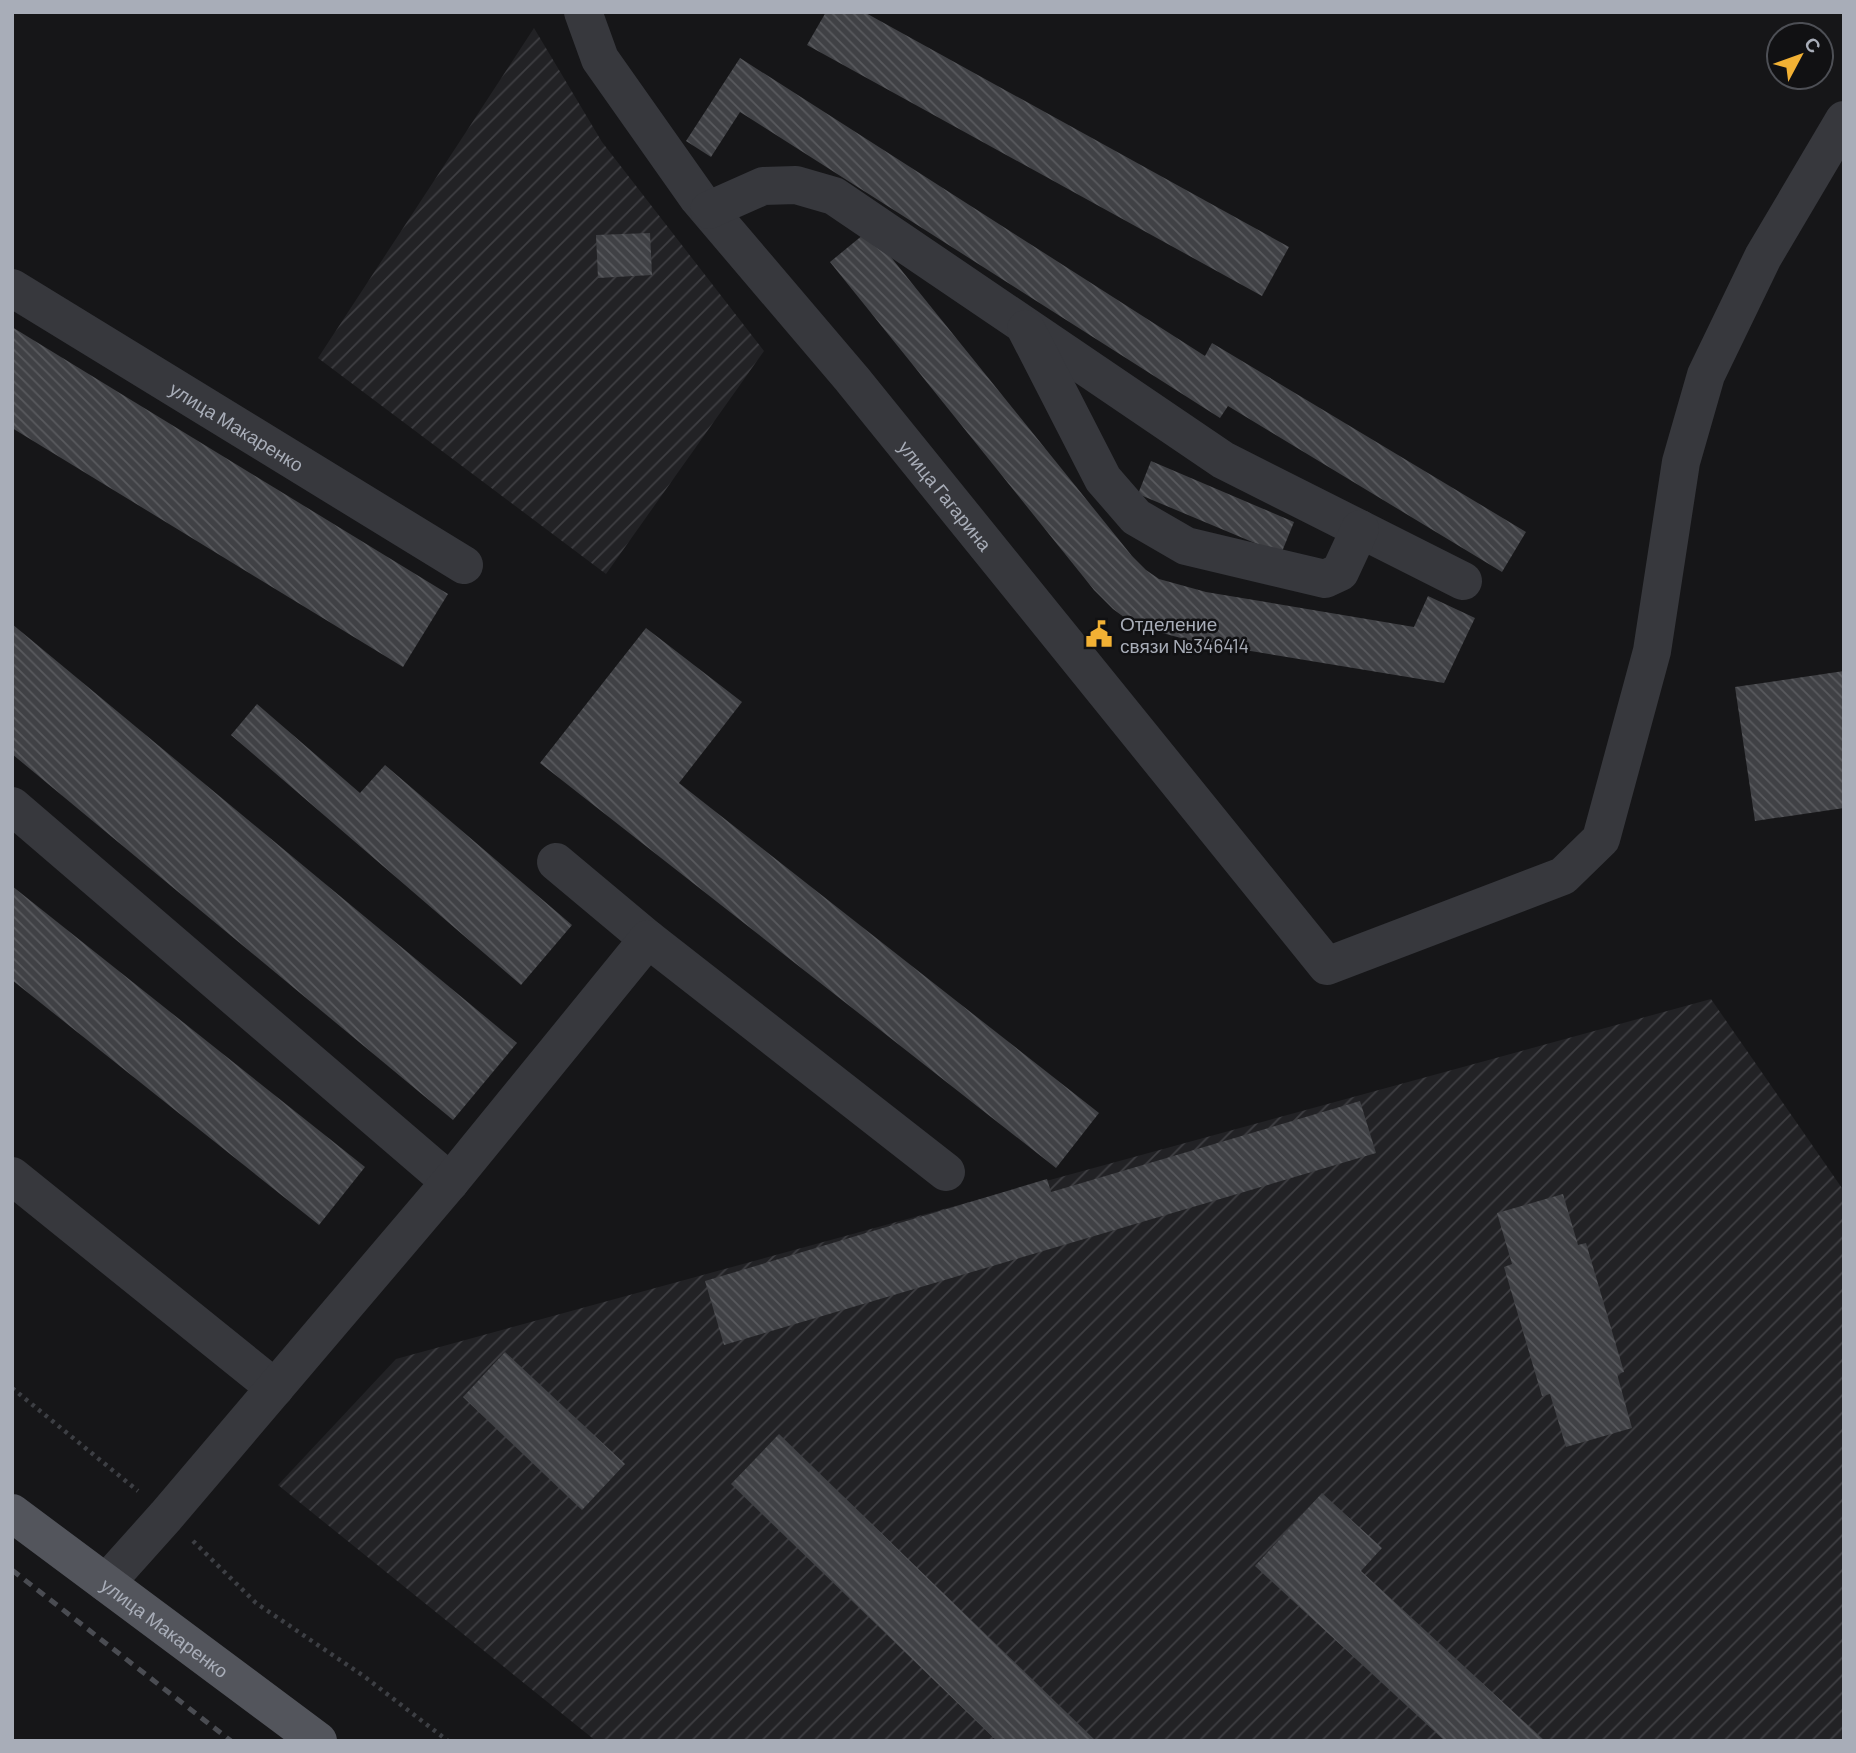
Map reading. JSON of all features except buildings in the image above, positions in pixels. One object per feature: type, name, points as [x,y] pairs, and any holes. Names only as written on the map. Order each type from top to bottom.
[{"type":"main road","name":"улица Макаренко","points":[[12,1513],[318,1741]]},
{"type":"street","name":"улица Гагарина","points":[[583,12],[600,59],[698,198],[852,379],[1327,966],[1563,876],[1601,839],[1651,651],[1681,463],[1706,375],[1763,257],[1844,120]]},
{"type":"street","points":[[709,210],[763,186],[796,185],[834,196],[1223,460],[1463,582]]},
{"type":"street","name":"улица Макаренко","points":[[12,288],[464,565]]},
{"type":"street","points":[[1023,324],[1103,479],[1136,517],[1186,546],[1325,579],[1340,572],[1360,529]]},
{"type":"street","points":[[12,806],[450,1182]]},
{"type":"street","points":[[556,862],[648,939],[946,1172]]},
{"type":"street","points":[[106,1583],[450,1182],[648,939]]},
{"type":"street","points":[[12,1176],[275,1388]]},
{"type":"path","points":[[12,1388],[166,1516],[257,1603],[365,1677],[449,1741]]},
{"type":"shaded area","points":[[534,28],[602,142],[764,351],[606,574],[318,358]]},
{"type":"shaded area","points":[[1711,999],[1844,1191],[1844,1741],[596,1741],[278,1485],[396,1359]]},
{"type":"railway","points":[[12,1570],[231,1741]]},
{"type":"place","name":"Отделение связи №346414","points":[[1099,634]]}]
